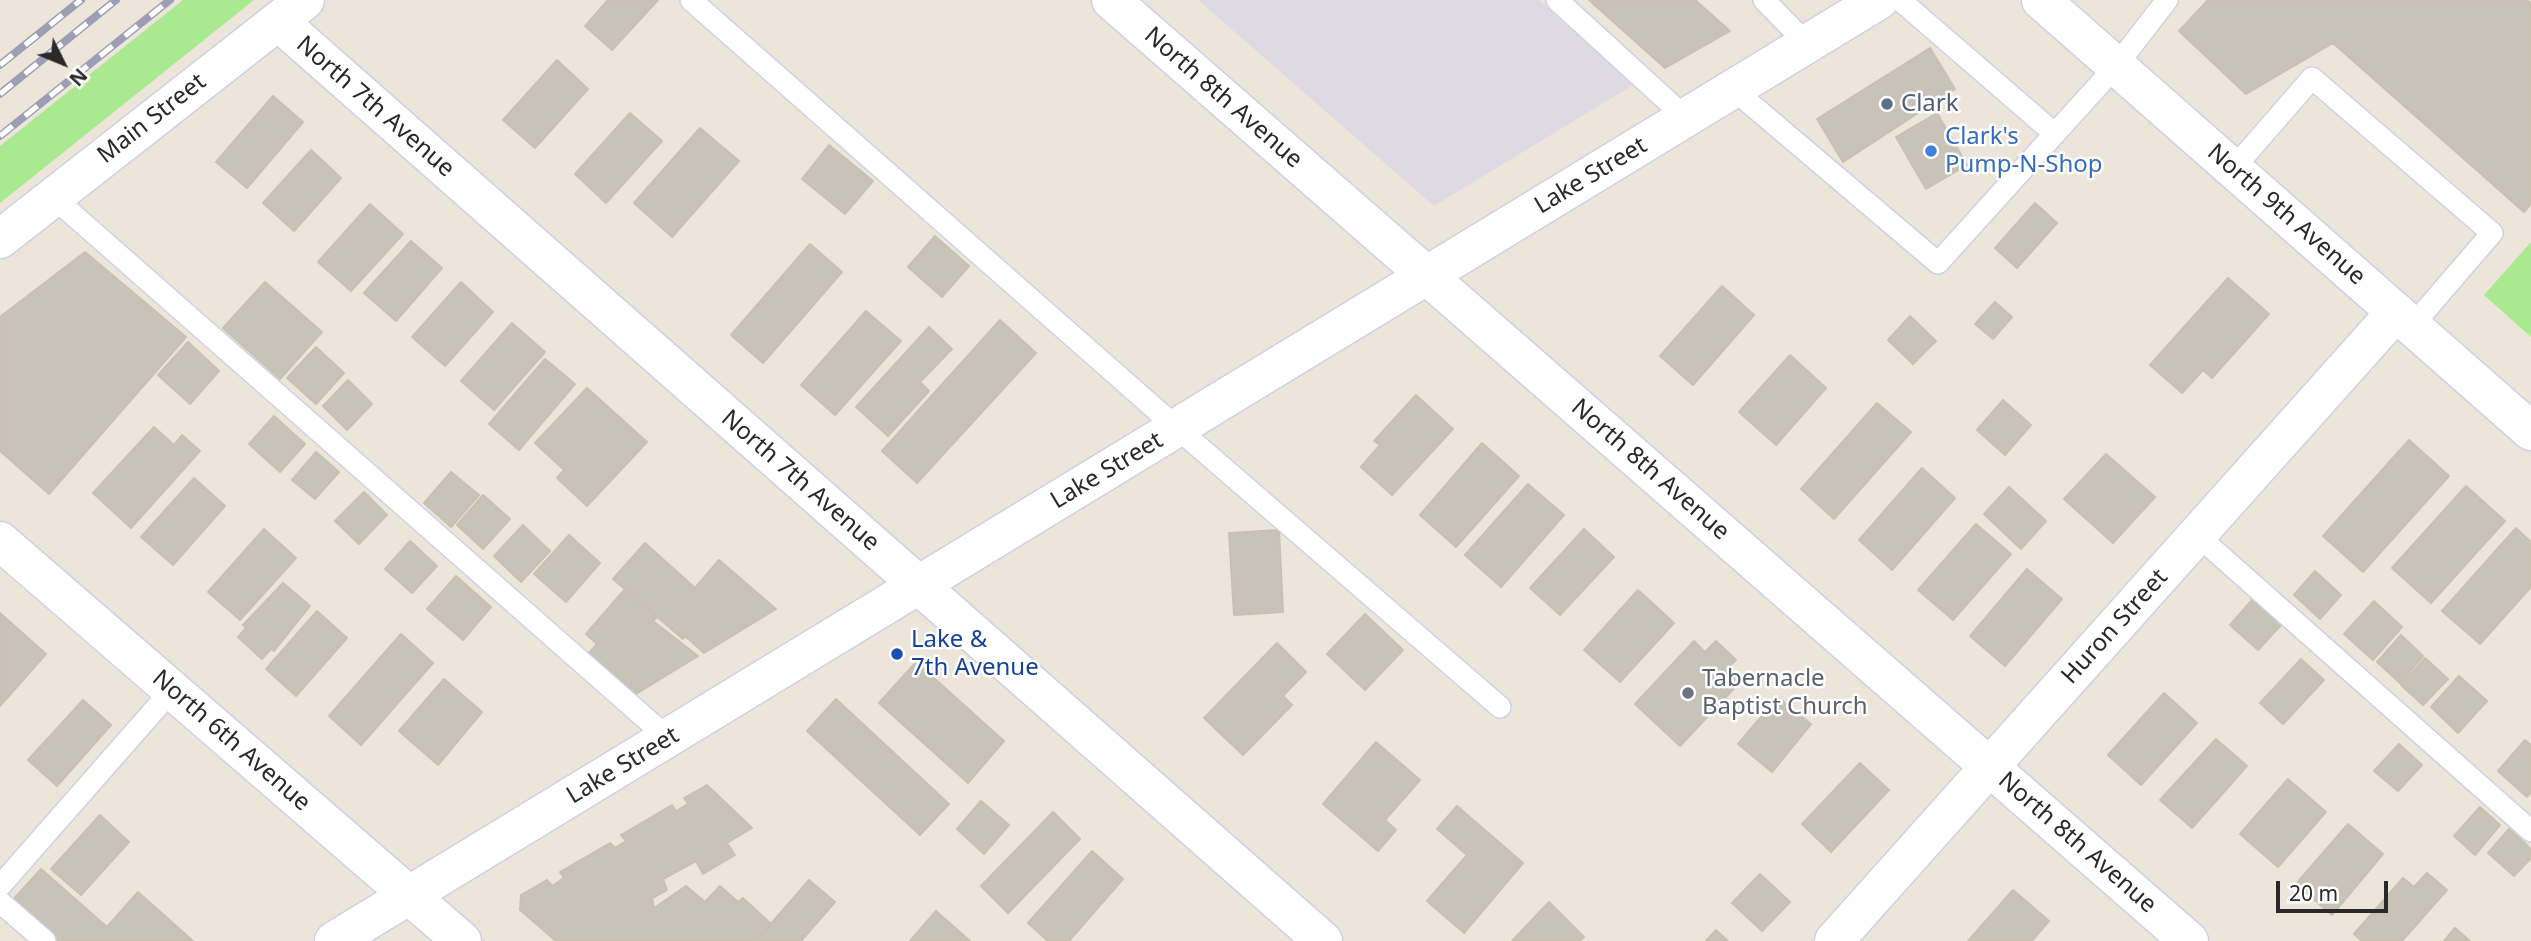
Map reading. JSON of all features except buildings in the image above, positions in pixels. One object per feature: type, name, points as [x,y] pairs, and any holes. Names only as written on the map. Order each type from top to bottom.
[{"type":"street","name":"North 8th Avenue","points":[[1111,0],[2189,941]]},
{"type":"street","name":"Lake Street","points":[[334,941],[1880,0]]},
{"type":"street","name":"North 9th Avenue","points":[[2041,0],[2531,431]]},
{"type":"street","name":"Main Street","points":[[0,239],[291,11]]},
{"type":"street","name":"North 7th Avenue","points":[[291,11],[918,586],[1323,941]]},
{"type":"street","name":"Huron Street","points":[[1834,941],[2197,535],[2404,319]]},
{"type":"street","name":"North 6th Avenue","points":[[0,541],[462,941]]},
{"type":"lane","points":[[691,0],[1500,708]]},
{"type":"lane","points":[[1557,0],[1686,118]]},
{"type":"lane","points":[[1764,0],[1807,44]]},
{"type":"lane","points":[[1899,0],[2055,134]]},
{"type":"lane","points":[[1733,89],[1938,264],[2116,66],[2167,0]]},
{"type":"lane","points":[[2233,169],[2312,78],[2492,233],[2404,319]]},
{"type":"lane","points":[[53,197],[668,738]]},
{"type":"lane","points":[[2197,535],[2531,831]]},
{"type":"lane","points":[[0,886],[172,690]]},
{"type":"lane","points":[[0,902],[45,941]]},
{"type":"shaded area","points":[[1198,0],[1539,0],[1633,85],[1434,206]]},
{"type":"green space","points":[[183,0],[254,0],[0,203],[0,146]]},
{"type":"green space","points":[[2531,242],[2531,337],[2484,295]]},
{"type":"railway","points":[[0,65],[81,0]]},
{"type":"railway","points":[[0,94],[116,0]]},
{"type":"railway","points":[[0,136],[170,0]]},
{"type":"place","name":"Clark","points":[[1887,104]]},
{"type":"place","name":"Clark's Pump-N-Shop","points":[[1931,151]]},
{"type":"place","name":"Lake & 7th Avenue","points":[[897,654]]},
{"type":"place","name":"Tabernacle Baptist Church","points":[[1688,693]]}]
